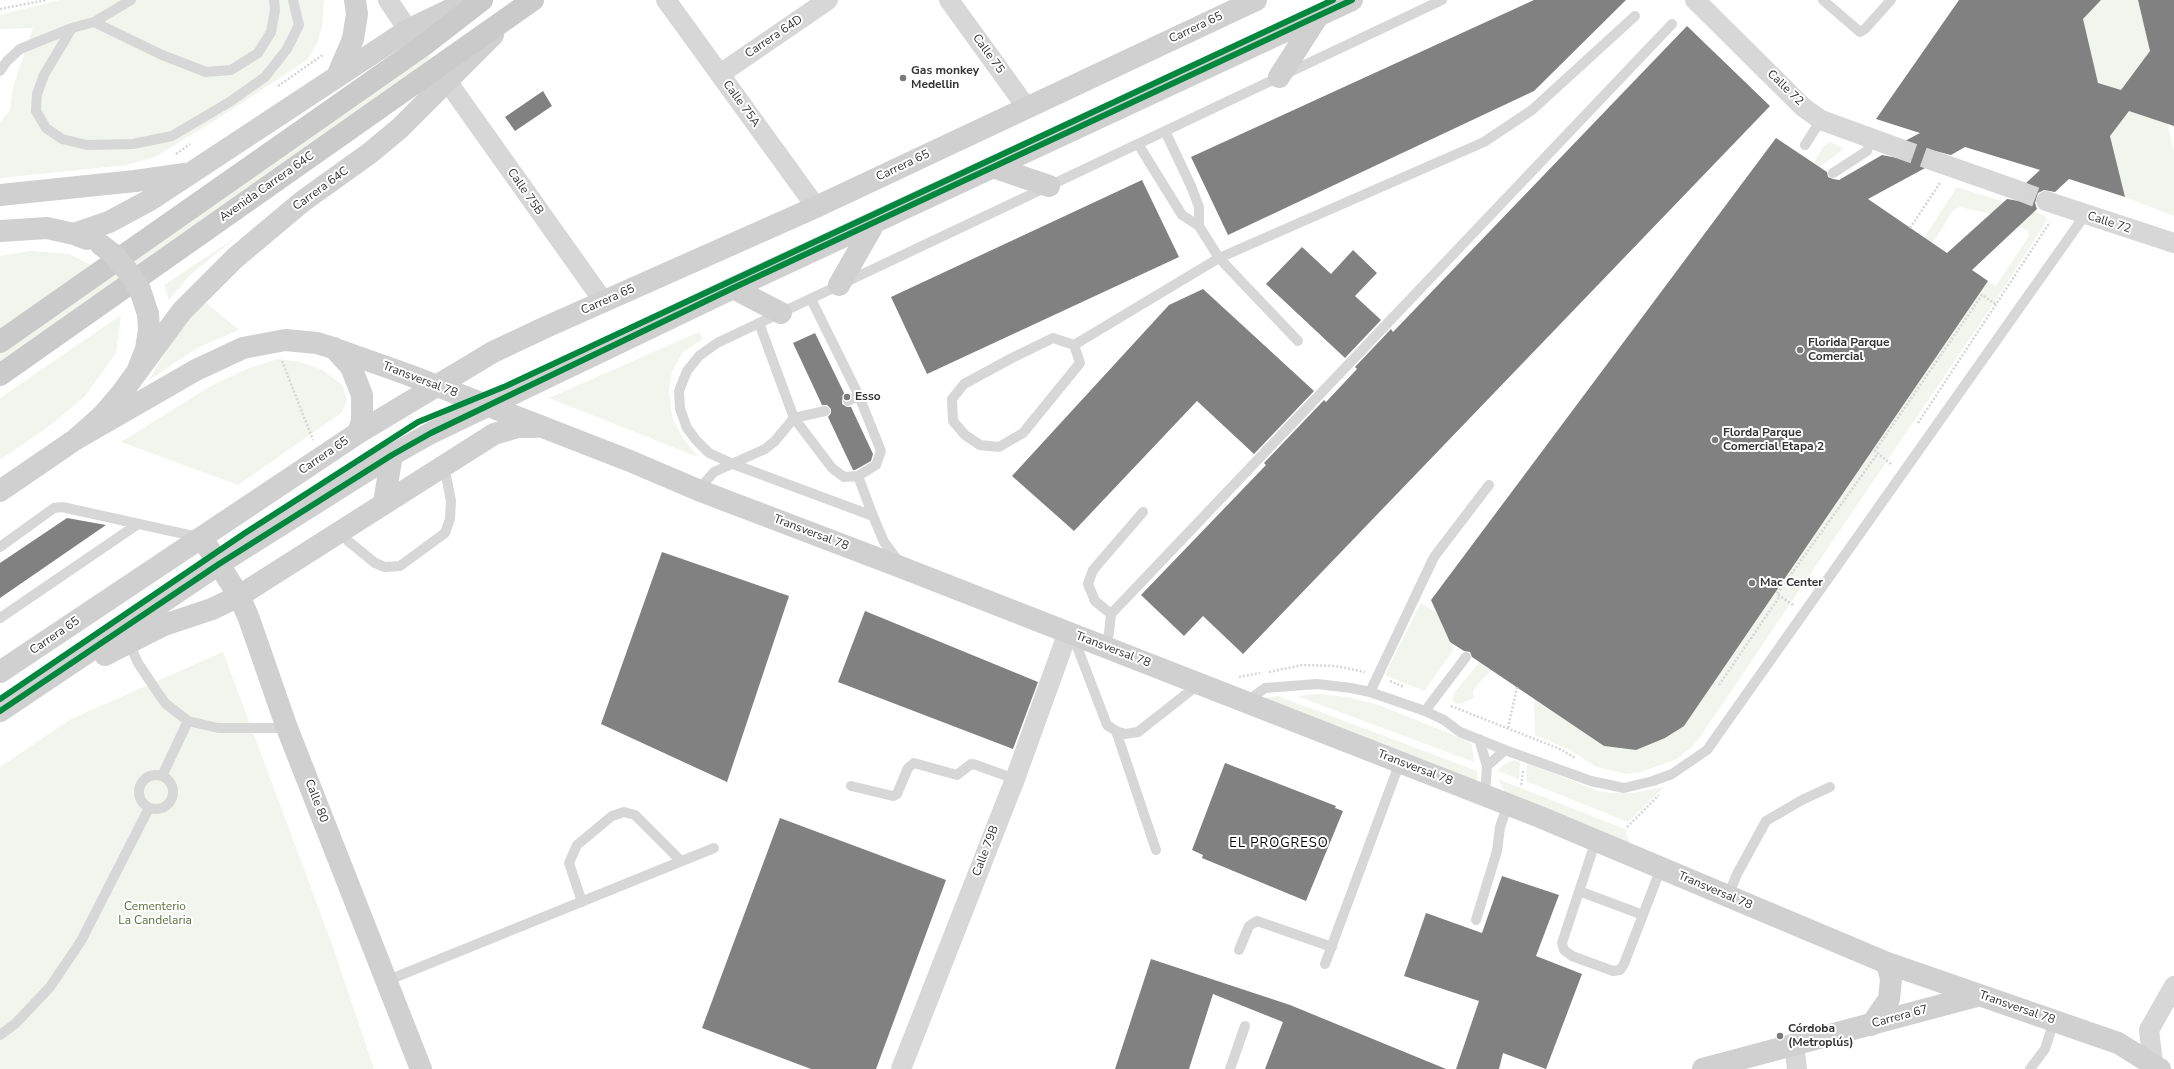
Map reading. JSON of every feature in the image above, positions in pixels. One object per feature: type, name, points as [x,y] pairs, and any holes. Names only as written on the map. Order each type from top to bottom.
[{"type":"main road","points":[[338,74],[354,39],[357,14],[355,0]]},
{"type":"main road","points":[[74,234],[109,222],[193,173],[338,74],[408,30],[470,0]]},
{"type":"main road","points":[[0,342],[424,44],[482,0]]},
{"type":"main road","name":"Avenida Carrera 64C","points":[[0,375],[534,0]]},
{"type":"main road","points":[[6,707],[219,564],[392,455],[431,433],[733,288],[1352,0]]},
{"type":"main road","name":"Carrera 65","points":[[0,672],[358,433],[436,386],[517,341],[816,207],[1027,108],[1241,3]]},
{"type":"main road","name":"Carrera 64C","points":[[76,440],[103,415],[182,311],[235,258],[292,210],[370,153],[400,128],[513,15]]},
{"type":"main road","points":[[1278,77],[1318,16]]},
{"type":"main road","points":[[993,167],[1049,186]]},
{"type":"main road","points":[[0,194],[136,182],[193,173]]},
{"type":"main road","points":[[839,286],[875,222]]},
{"type":"main road","points":[[0,231],[47,228],[74,234],[101,245],[113,254],[131,275],[140,290],[148,314],[149,330],[146,349],[137,372]]},
{"type":"main road","points":[[733,288],[781,313]]},
{"type":"main road","name":"Transversal 78","points":[[76,440],[196,370],[243,348],[285,340],[316,343],[333,348],[488,405],[698,490],[903,568],[1486,795],[1887,963],[2118,1043],[2156,1066]]},
{"type":"main road","points":[[333,348],[351,367],[362,395],[362,421],[358,433]]},
{"type":"main road","points":[[6,707],[164,625],[212,609],[239,596],[384,502],[494,434],[518,427],[544,428]]},
{"type":"main road","points":[[0,491],[76,440]]},
{"type":"main road","points":[[384,502],[392,455]]},
{"type":"main road","name":"Calle 80","points":[[202,538],[239,596],[287,728],[421,1069]]},
{"type":"main road","points":[[1871,1025],[1889,999],[1891,979],[1887,963]]},
{"type":"main road","name":"Carrera 67","points":[[1703,1069],[1980,995]]},
{"type":"street","points":[[388,0],[408,30]]},
{"type":"street","name":"Calle 75A","points":[[666,0],[816,207]]},
{"type":"street","name":"Carrera 64D","points":[[720,74],[828,0]]},
{"type":"street","name":"Calle 75","points":[[949,0],[1027,108]]},
{"type":"street","name":"Calle 72","points":[[1695,0],[1803,107],[1821,120],[1895,147]]},
{"type":"street","name":"Calle 75B","points":[[447,82],[604,302]]},
{"type":"street","points":[[1940,170],[2017,190]]},
{"type":"street","name":"Calle 72","points":[[2046,201],[2116,226],[2170,242]]},
{"type":"street","name":"Calle 79B","points":[[901,1069],[1015,779],[1070,633]]},
{"type":"street","points":[[2118,1043],[2149,1030],[2174,986]]},
{"type":"street","points":[[2149,1030],[2156,1066]]},
{"type":"street","points":[[1794,1044],[1797,1069]]},
{"type":"lane","points":[[0,71],[7,61],[20,50],[72,28],[94,22],[131,0]]},
{"type":"lane","points":[[94,22],[162,55],[206,72],[231,70],[258,53],[271,32],[275,10],[274,0]]},
{"type":"lane","points":[[72,28],[44,74],[37,94],[36,111],[46,128],[62,138],[87,145],[133,144],[172,136],[231,101],[265,77],[287,49],[299,24],[293,0]]},
{"type":"lane","points":[[873,516],[733,464],[709,453],[687,428],[680,409],[679,391],[687,371],[699,356],[718,343],[811,298],[1442,0]]},
{"type":"lane","points":[[1823,0],[1860,32],[1865,30],[1891,0]]},
{"type":"lane","points":[[1074,345],[1080,363],[1022,432],[1000,447],[980,446],[965,435],[953,421],[952,399],[964,384],[1012,358],[1053,338],[1074,345],[1219,258],[1484,142],[1532,110],[1635,16]]},
{"type":"lane","points":[[1105,647],[1109,633],[1111,614],[1672,24]]},
{"type":"lane","points":[[1805,145],[1821,120]]},
{"type":"lane","points":[[1165,131],[1191,186],[1199,207],[1199,226]]},
{"type":"lane","points":[[1833,173],[1867,151],[1871,139]]},
{"type":"lane","points":[[1138,144],[1182,215],[1199,226],[1219,258],[1298,341]]},
{"type":"lane","points":[[1246,702],[1265,688],[1317,684],[1370,692],[1425,711],[1444,720],[1460,732],[1591,781],[1624,788],[1653,781],[1672,774],[1707,750],[2085,215]]},
{"type":"lane","points":[[759,323],[794,418],[832,468],[844,477],[858,476],[876,465],[881,451],[859,396],[811,298]]},
{"type":"lane","points":[[848,401],[859,396]]},
{"type":"lane","points":[[698,490],[714,472],[770,445],[794,418],[825,411]]},
{"type":"lane","points":[[340,531],[348,541],[375,563],[386,567],[400,566],[444,533],[450,519],[451,501],[444,465]]},
{"type":"lane","points":[[858,476],[884,542],[903,568]]},
{"type":"lane","points":[[1370,692],[1434,557],[1489,485]]},
{"type":"lane","points":[[0,546],[54,508],[62,507],[202,538]]},
{"type":"lane","points":[[1111,614],[1095,601],[1088,584],[1093,570],[1143,512]]},
{"type":"lane","points":[[0,618],[138,524]]},
{"type":"lane","points":[[1070,633],[1106,725],[1116,731],[1125,734],[1138,732],[1199,684]]},
{"type":"lane","points":[[129,643],[138,663],[165,703],[188,721],[218,728],[287,728]]},
{"type":"lane","points":[[1425,711],[1466,658]]},
{"type":"lane","points":[[162,776],[188,721]]},
{"type":"lane","points":[[1116,731],[1156,850]]},
{"type":"lane","points":[[1479,739],[1487,766],[1486,795]]},
{"type":"lane","points":[[1487,766],[1505,750]]},
{"type":"lane","points":[[1326,964],[1400,762]]},
{"type":"lane","points":[[850,786],[893,796],[897,794],[908,768],[914,763],[957,775],[971,764],[1015,779]]},
{"type":"lane","points":[[148,776],[162,776],[172,785],[172,798],[163,808],[149,808],[140,799],[139,786],[148,776]]},
{"type":"lane","points":[[1728,896],[1737,874],[1766,821],[1802,800],[1830,787]]},
{"type":"lane","points":[[1476,920],[1497,851],[1500,827],[1508,804]]},
{"type":"lane","points":[[0,1035],[15,1024],[50,987],[81,941],[149,808]]},
{"type":"lane","points":[[582,902],[569,863],[577,845],[612,816],[624,812],[635,815],[681,862]]},
{"type":"lane","points":[[1596,840],[1562,943],[1564,950],[1572,956],[1613,971],[1620,970],[1624,964],[1661,868]]},
{"type":"lane","points":[[386,981],[714,848]]},
{"type":"lane","points":[[1579,891],[1643,915]]},
{"type":"lane","points":[[1239,950],[1249,926],[1257,921],[1332,947]]},
{"type":"lane","points":[[2030,1069],[2045,1049],[2054,1021]]},
{"type":"lane","points":[[1230,1069],[1244,1026]]},
{"type":"path","points":[[0,9],[46,0]]},
{"type":"path","points":[[1910,228],[1940,170]]},
{"type":"path","points":[[2007,290],[2051,221]]},
{"type":"path","points":[[1891,464],[1874,451],[1982,294],[1997,305]]},
{"type":"path","points":[[280,356],[313,440]]},
{"type":"path","points":[[1796,606],[1777,594],[1878,453]]},
{"type":"path","points":[[1719,685],[1780,596]]},
{"type":"path","points":[[1508,728],[1517,687]]},
{"type":"green space","points":[[60,0],[324,0],[322,27],[317,43],[307,60],[222,116],[155,157],[127,165],[0,178],[0,122],[10,111],[13,87],[33,28],[0,29],[0,15]]},
{"type":"green space","points":[[2078,0],[2138,0],[2174,152],[2174,216],[2125,197]]},
{"type":"green space","points":[[428,53],[433,61],[0,363],[0,352]]},
{"type":"green space","points":[[1829,142],[1841,147],[1842,150],[1820,167],[1814,163],[1823,147]]},
{"type":"green space","points":[[1957,187],[2044,215],[2047,220],[2002,291],[1700,737],[1693,746],[1677,759],[1641,772],[1626,774],[1597,767],[1568,749],[1535,735],[1534,699],[1604,746],[1636,750],[1665,738],[1684,726],[1988,281],[1996,286],[2029,236],[2027,230],[1987,213],[1960,207],[1953,210],[1933,243],[1924,238]]},
{"type":"green space","points":[[238,236],[190,275],[169,300],[164,285]]},
{"type":"green space","points":[[31,251],[69,254],[93,266],[0,332],[0,256]]},
{"type":"green space","points":[[204,301],[239,330],[199,347],[149,380],[170,345]]},
{"type":"green space","points":[[121,315],[116,353],[85,396],[52,424],[0,460],[0,398]]},
{"type":"green space","points":[[699,332],[703,339],[683,352],[672,372],[669,390],[672,417],[683,438],[698,457],[549,398]]},
{"type":"green space","points":[[278,359],[300,362],[323,370],[343,386],[347,401],[341,413],[238,485],[121,442],[211,386],[249,368]]},
{"type":"green space","points":[[1421,603],[1437,613],[1454,649],[1424,691],[1385,675]]},
{"type":"green space","name":"Cementerio La Candelaria","points":[[223,652],[333,947],[374,1069],[0,1069],[0,767],[71,719]]},
{"type":"green space","points":[[1480,662],[1492,670],[1473,691],[1474,698],[1459,704],[1455,703],[1452,699],[1454,693]]},
{"type":"green space","points":[[1319,694],[1347,697],[1379,705],[1468,741],[1472,745],[1474,762],[1297,696]]},
{"type":"green space","points":[[1278,696],[1477,771],[1478,784],[1264,698]]},
{"type":"green space","points":[[1514,760],[1520,762],[1519,779],[1498,771],[1502,766]]},
{"type":"green space","points":[[1527,763],[1598,791],[1632,793],[1664,787],[1628,822],[1526,781]]},
{"type":"green space","points":[[1498,779],[1625,829],[1630,844],[1506,794]]},
{"type":"building","points":[[1534,0],[1626,0],[1534,91],[1228,235],[1191,157]]},
{"type":"building","name":"Florida Parque Comercial","points":[[1959,0],[2101,0],[2083,19],[2098,83],[2121,90],[2150,51],[2138,0],[2174,0],[2174,126],[2129,111],[2110,136],[2125,197],[2069,179],[2055,192],[2044,190],[2038,193],[2035,203],[2037,209],[1972,270],[1988,281],[1684,726],[1665,738],[1636,750],[1604,746],[1472,657],[1470,652],[1464,651],[1450,642],[1431,600],[1776,138],[1827,172],[1828,177],[1839,180],[1882,155],[1897,158],[1903,156],[1906,151],[1905,141],[1920,133],[1876,119]],"holes":[[[1965,147],[2040,170],[2026,183],[2028,188],[2025,198],[2019,201],[2007,199],[1947,253],[1868,199],[1927,167],[1926,159],[1930,153],[1935,151],[1951,155]]]},
{"type":"building","points":[[1687,26],[1770,106],[1243,654],[1203,616],[1184,636],[1141,595],[1266,465],[1264,463],[1324,400],[1326,402],[1357,369],[1355,367],[1391,329],[1393,332]]},
{"type":"building","points":[[543,91],[552,106],[515,131],[505,117]]},
{"type":"building","points":[[1142,180],[1179,257],[927,374],[891,297]]},
{"type":"building","points":[[1302,247],[1331,274],[1353,250],[1377,273],[1355,296],[1381,320],[1345,358],[1266,284]]},
{"type":"building","points":[[1203,289],[1314,391],[1254,454],[1197,401],[1074,531],[1012,476],[1169,305]]},
{"type":"building","points":[[815,333],[845,395],[842,400],[842,404],[847,407],[851,407],[873,454],[871,461],[855,470],[853,470],[828,417],[831,413],[831,409],[827,405],[822,405],[793,343]]},
{"type":"building","points":[[67,518],[106,525],[0,598],[0,563]]},
{"type":"building","points":[[662,552],[789,596],[727,782],[601,724]]},
{"type":"building","points":[[865,611],[1038,682],[1013,749],[838,682]]},
{"type":"building","points":[[1225,763],[1336,806],[1335,808],[1343,811],[1306,901],[1202,858],[1203,855],[1192,850]]},
{"type":"building","points":[[780,818],[946,880],[876,1069],[811,1069],[702,1028]]},
{"type":"building","points":[[1502,876],[1559,895],[1536,956],[1582,974],[1546,1069],[1503,1053],[1499,1069],[1456,1069],[1479,1001],[1404,976],[1426,913],[1482,933]]},
{"type":"building","points":[[1151,959],[1290,1005],[1446,1069],[1265,1069],[1283,1022],[1213,994],[1189,1069],[1115,1069]]},
{"type":"tunnel","points":[[1895,147],[1937,162]]},
{"type":"tunnel","points":[[2017,190],[2046,201]]},
{"type":"cycle path","points":[[0,699],[245,533],[418,422],[506,386],[1333,0]]},
{"type":"cycle path","points":[[0,711],[219,564],[392,455],[431,433],[733,288],[1352,0]]},
{"type":"place","name":"Gas monkey Medellin","points":[[903,78]]},
{"type":"place","name":"Florida Parque Comercial","points":[[1800,350]]},
{"type":"place","name":"Esso","points":[[847,397]]},
{"type":"place","name":"Florda Parque Comercial Etapa 2","points":[[1715,440]]},
{"type":"place","name":"Mac Center","points":[[1752,583]]},
{"type":"place","name":"Córdoba (Metroplús)","points":[[1780,1036]]},
{"type":"district","name":"EL PROGRESO","points":[[1279,844]]}]
